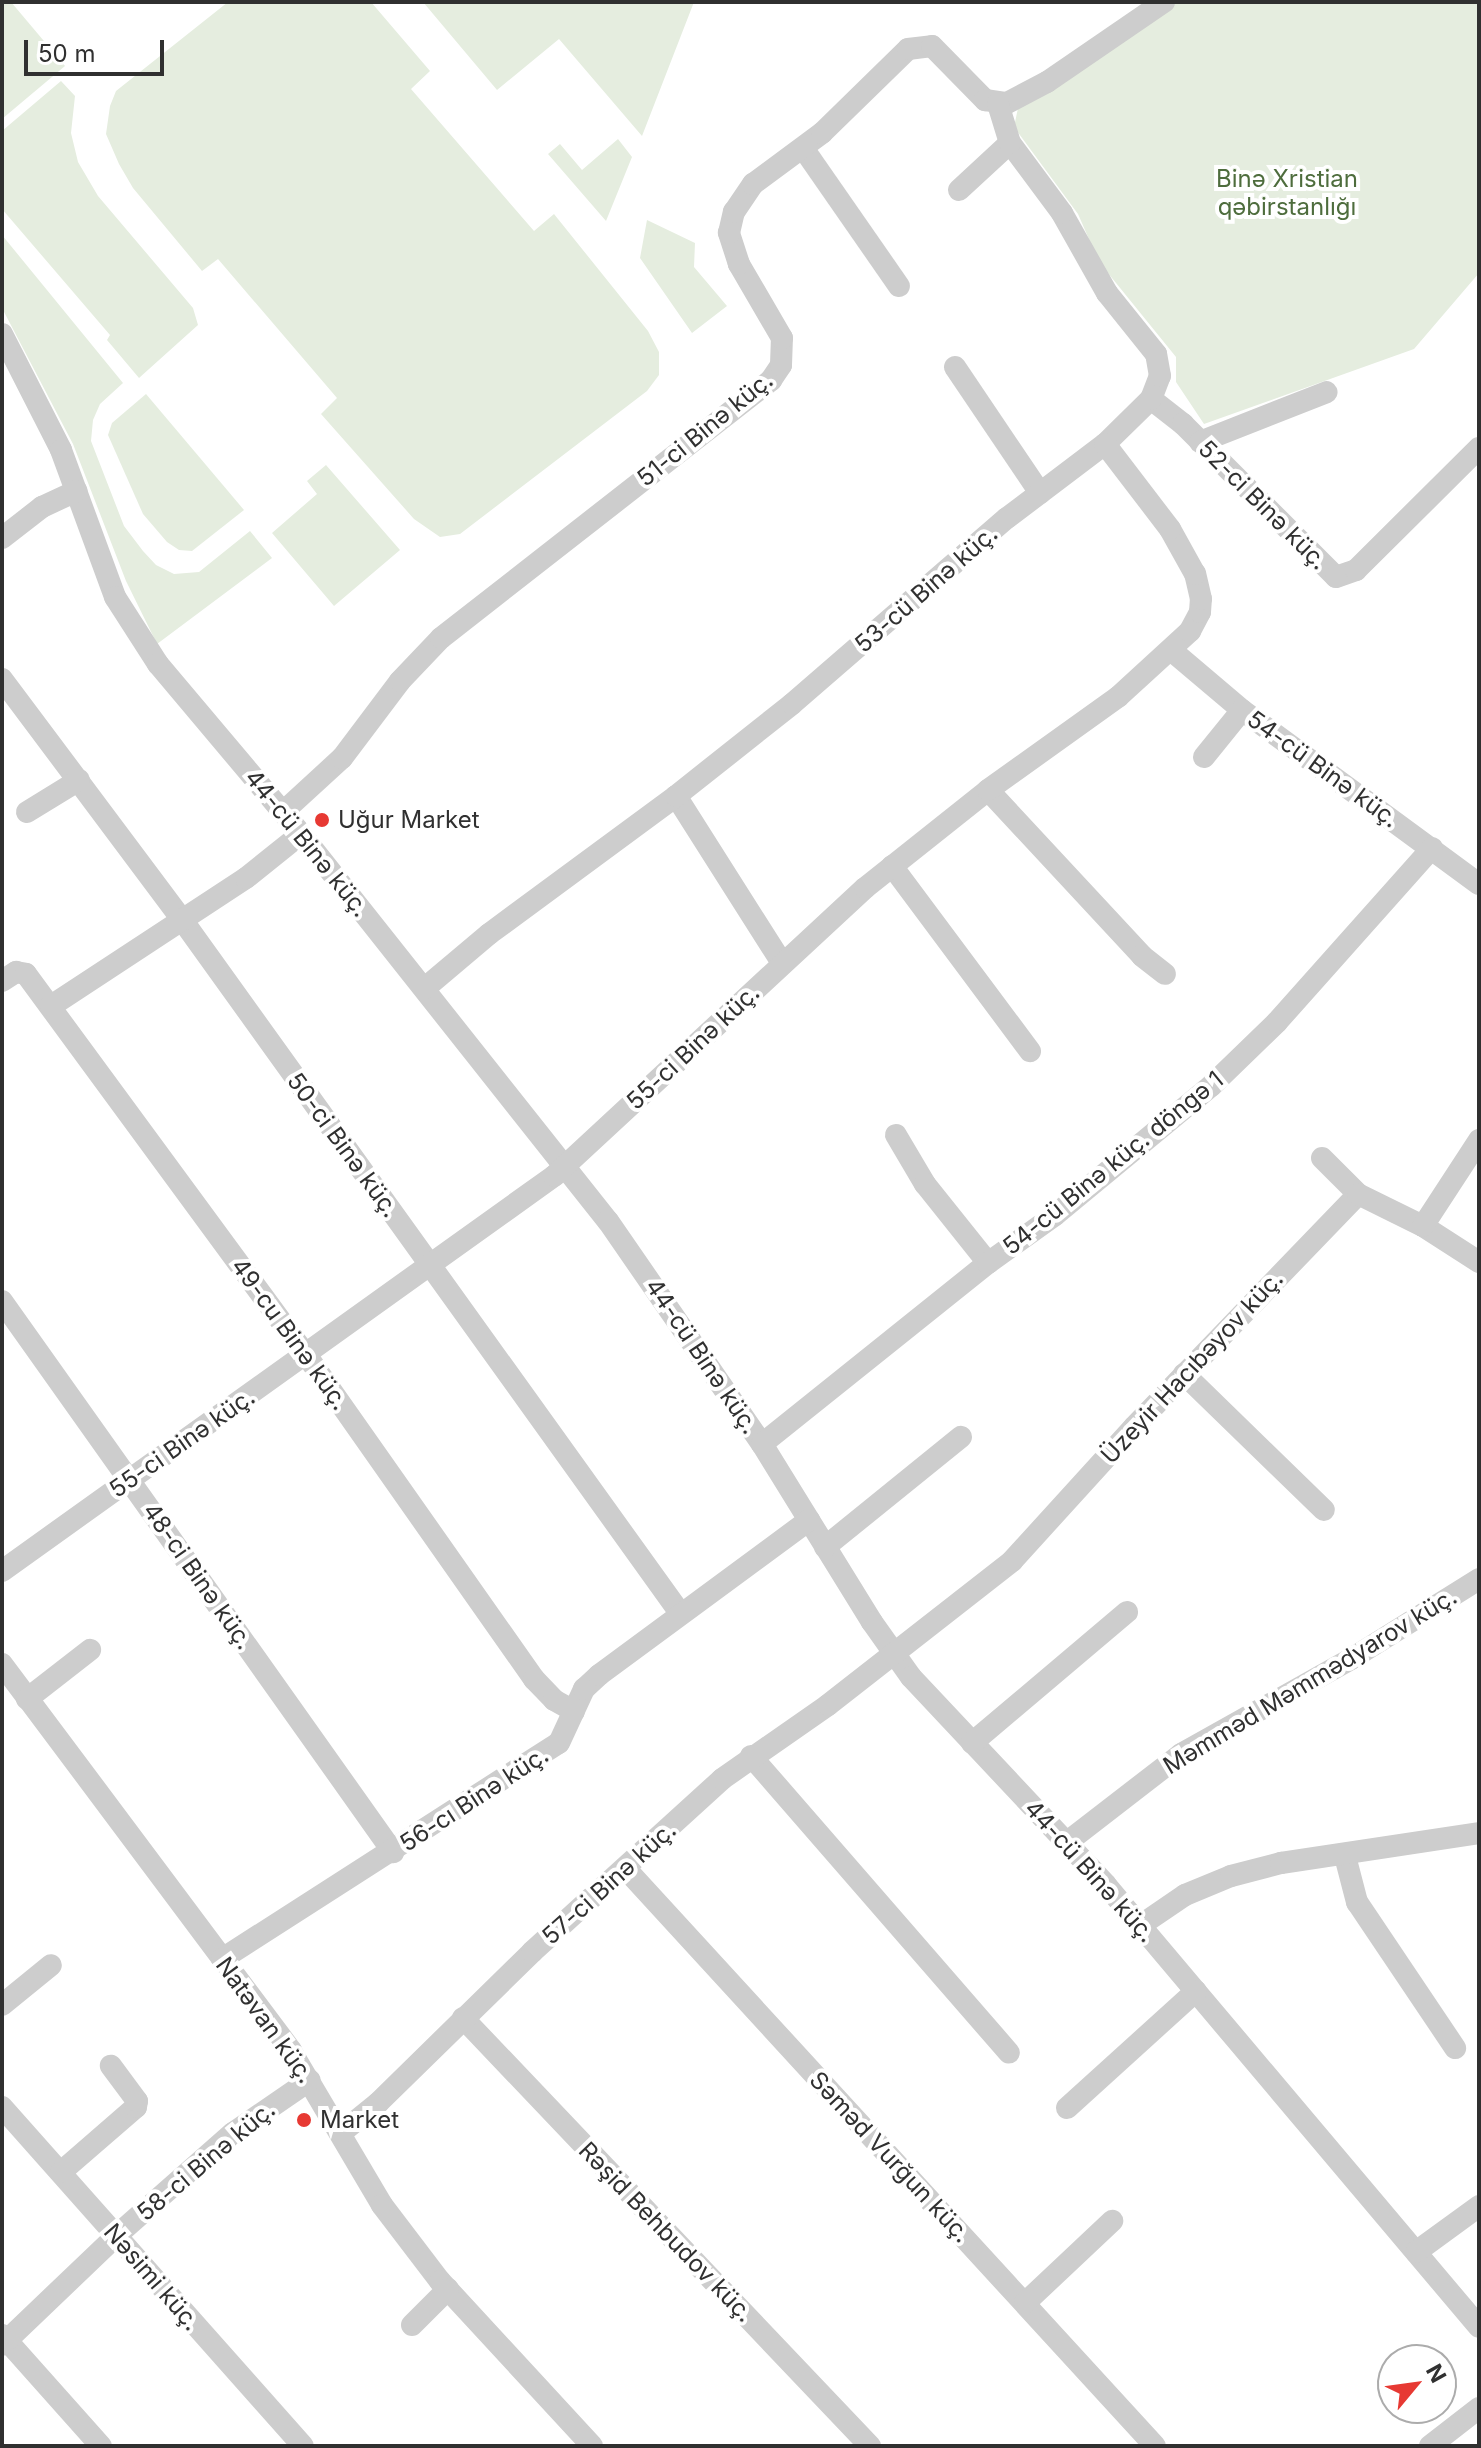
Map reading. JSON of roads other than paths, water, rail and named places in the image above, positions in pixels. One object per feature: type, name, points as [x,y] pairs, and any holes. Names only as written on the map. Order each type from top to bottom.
[{"type":"street","points":[[1151,399],[1160,376],[1156,354],[1107,293],[1062,213],[1010,143],[998,104],[1017,100],[1164,2]]},
{"type":"street","name":"51-ci Binə küç.","points":[[283,812],[342,758],[400,681],[441,638],[771,380],[781,365],[782,338],[739,264],[729,233],[734,212],[753,184],[839,117],[894,59],[923,45],[941,52],[973,91],[998,104]]},
{"type":"street","points":[[959,190],[1010,143]]},
{"type":"street","points":[[803,148],[899,286]]},
{"type":"street","name":"44-cü Binə küç.","points":[[2,334],[41,407],[77,491],[102,567],[129,620],[158,664],[301,834],[566,1166],[648,1277],[762,1444],[893,1654],[1141,1925],[1479,2327]]},
{"type":"street","points":[[955,367],[1040,493]]},
{"type":"street","points":[[1200,442],[1327,392]]},
{"type":"street","name":"52-ci Binə küç.","points":[[1151,399],[1200,442],[1336,577],[1356,570],[1479,448]]},
{"type":"street","name":"53-cü Binə küç.","points":[[425,988],[546,891],[676,796],[792,704],[1040,493],[1105,444],[1151,399]]},
{"type":"street","name":"55-ci Binə küç.","points":[[2,1571],[431,1267],[566,1166],[782,963],[892,866],[988,790],[1118,697],[1190,631],[1200,612],[1201,599],[1195,574],[1170,529],[1105,444]]},
{"type":"street","points":[[2,538],[42,507],[77,491]]},
{"type":"street","name":"54-cü Binə küç.","points":[[1171,650],[1242,710],[1476,877]]},
{"type":"street","name":"50-ci Binə küç.","points":[[2,679],[183,921],[680,1613]]},
{"type":"street","points":[[1204,757],[1242,710]]},
{"type":"street","points":[[27,812],[79,780]]},
{"type":"street","points":[[988,790],[1142,956],[1165,974]]},
{"type":"street","points":[[676,796],[782,963]]},
{"type":"street","points":[[51,1006],[246,878],[301,834]]},
{"type":"street","name":"54-cü Binə küç. döngə 1","points":[[762,1444],[988,1263],[1055,1215],[1211,1086],[1277,1022],[1432,848]]},
{"type":"street","points":[[892,866],[1030,1051]]},
{"type":"street","name":"49-cu Binə küç.","points":[[2,981],[20,971],[51,1006],[307,1356],[534,1679],[554,1700],[574,1711]]},
{"type":"street","points":[[896,1135],[925,1184],[988,1263]]},
{"type":"street","points":[[1423,1226],[1479,1140]]},
{"type":"street","points":[[1322,1158],[1358,1194],[1423,1226],[1479,1262]]},
{"type":"street","name":"Üzeyir Hacıbəyov küç.","points":[[893,1654],[1012,1561],[1184,1374],[1358,1194]]},
{"type":"street","name":"48-ci Binə küç.","points":[[2,1301],[393,1852]]},
{"type":"street","points":[[1184,1374],[1324,1510]]},
{"type":"street","points":[[825,1547],[961,1437]]},
{"type":"street","name":"56-cı Binə küç.","points":[[222,1959],[559,1743],[567,1732],[584,1689],[599,1675],[809,1520]]},
{"type":"street","name":"Məmməd Məmmədyarov küç.","points":[[1066,1843],[1181,1754],[1351,1659],[1479,1579]]},
{"type":"street","points":[[972,1743],[1127,1612]]},
{"type":"street","points":[[27,1699],[90,1650]]},
{"type":"street","name":"57-ci Binə küç.","points":[[341,2133],[378,2103],[463,2018],[751,1756],[828,1705],[893,1654]]},
{"type":"street","name":"Natəvan küç.","points":[[2,1664],[310,2080],[382,2205],[448,2289],[592,2446]]},
{"type":"street","points":[[751,1756],[1009,2053]]},
{"type":"street","points":[[1141,1925],[1185,1895],[1231,1876],[1281,1863],[1345,1856],[1479,1833]]},
{"type":"street","points":[[1345,1856],[1357,1902],[1455,2048]]},
{"type":"street","name":"Səməd Vurğun küç.","points":[[625,1868],[1025,2303],[1145,2443]]},
{"type":"street","points":[[2,2005],[51,1965]]},
{"type":"street","points":[[1067,2108],[1196,1991]]},
{"type":"street","name":"Rəşid Behbudov küç.","points":[[463,2018],[870,2446]]},
{"type":"street","points":[[61,2172],[136,2107],[137,2101],[111,2066]]},
{"type":"street","name":"58-ci Binə küç.","points":[[4,2341],[116,2236],[233,2133],[310,2080]]},
{"type":"street","name":"Nəsimi küç.","points":[[2,2107],[303,2446]]},
{"type":"street","points":[[1416,2252],[1479,2206]]},
{"type":"street","points":[[1025,2303],[1112,2221]]},
{"type":"street","points":[[412,2325],[448,2289]]},
{"type":"street","points":[[4,2341],[101,2446]]},
{"type":"street","points":[[1430,2446],[1479,2408]]},
{"type":"place","name":"Uğur Market","points":[[322,820]]},
{"type":"place","name":"Market","points":[[304,2120]]},
{"type":"park label","name":"Binə Xristian qəbirstanlığı","points":[[1287,193]]}]
